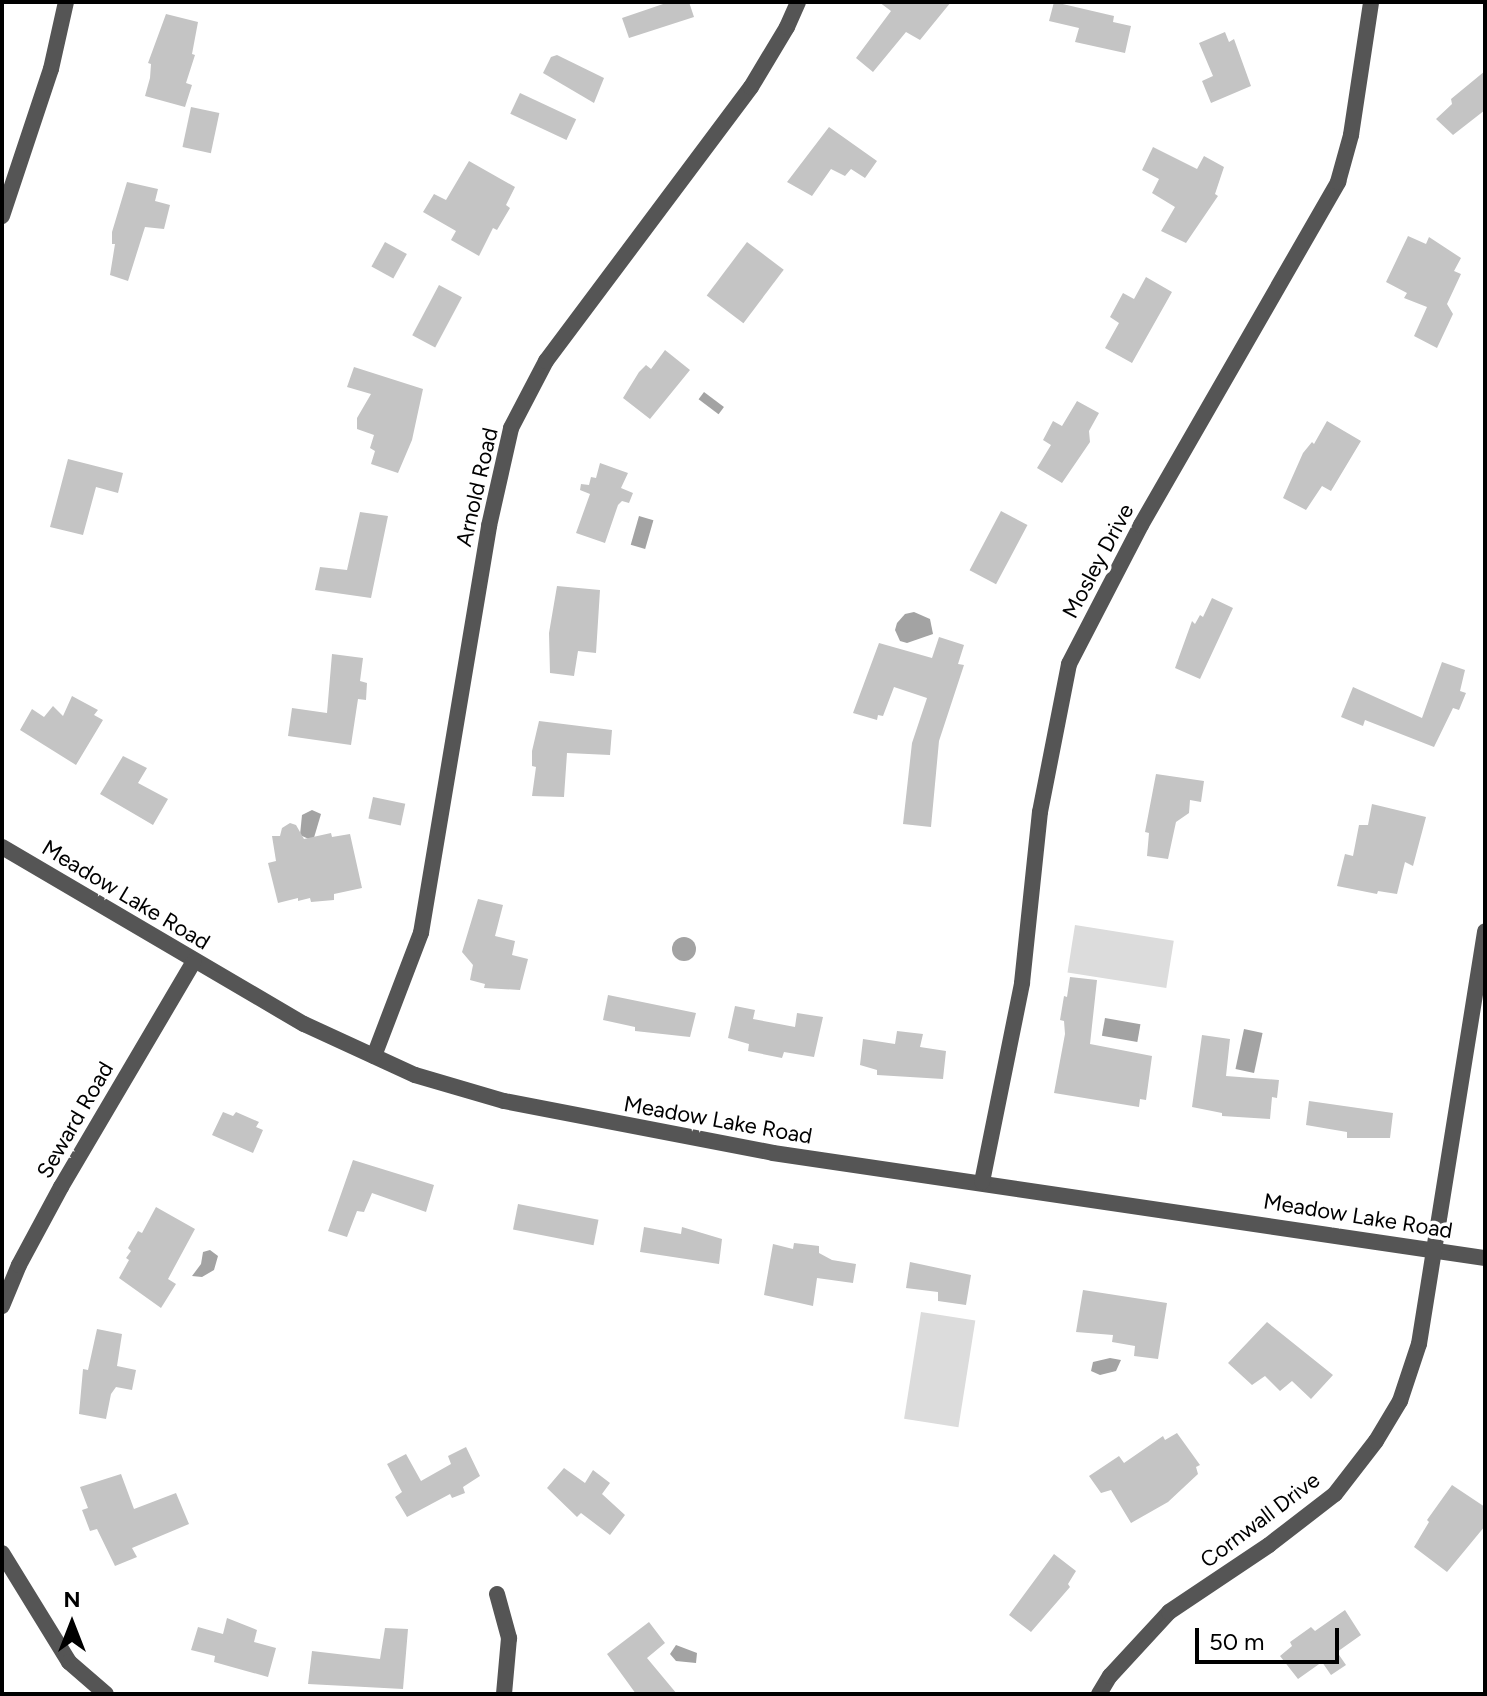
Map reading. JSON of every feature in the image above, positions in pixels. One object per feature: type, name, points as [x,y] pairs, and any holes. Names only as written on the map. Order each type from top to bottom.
[{"type":"street","points":[[2,216],[51,69],[66,2]]},
{"type":"street","name":"Arnold Road","points":[[374,1056],[421,933],[489,526],[511,428],[546,361],[751,87],[781,39],[798,2]]},
{"type":"street","name":"Mosley Drive","points":[[982,1182],[1022,983],[1040,812],[1069,664],[1141,525],[1338,182],[1351,135],[1371,2]]},
{"type":"street","name":"Meadow Lake Road","points":[[2,847],[304,1024],[415,1075],[504,1101],[615,1125],[773,1153],[1485,1258]]},
{"type":"street","name":"Cornwall Drive","points":[[1099,1694],[1110,1676],[1169,1612],[1269,1545],[1335,1494],[1376,1441],[1400,1401],[1419,1344],[1485,931]]},
{"type":"street","name":"Seward Road","points":[[2,1306],[19,1265],[61,1187],[194,961]]},
{"type":"street","points":[[2,1553],[69,1662],[106,1694]]},
{"type":"street","points":[[497,1594],[509,1638],[504,1694]]},
{"type":"shaded area","points":[[704,392],[724,407],[719,414],[699,399]]},
{"type":"shaded area","points":[[639,516],[653,520],[645,549],[631,545]]},
{"type":"shaded area","points":[[914,612],[930,619],[933,634],[907,643],[900,641],[895,630],[897,623],[905,614]]},
{"type":"shaded area","points":[[312,810],[321,814],[313,841],[300,835],[302,815]]},
{"type":"shaded area","points":[[1075,925],[1174,941],[1166,988],[1067,972]]},
{"type":"shaded area","points":[[684,937],[692,941],[696,949],[692,957],[684,961],[676,957],[672,949],[676,941]]},
{"type":"shaded area","points":[[1105,1018],[1140,1024],[1137,1042],[1102,1036]]},
{"type":"shaded area","points":[[1244,1029],[1263,1033],[1254,1073],[1235,1069]]},
{"type":"shaded area","points":[[210,1250],[218,1256],[214,1270],[202,1277],[192,1276],[201,1264],[203,1252]]},
{"type":"shaded area","points":[[921,1312],[975,1321],[958,1427],[904,1419]]},
{"type":"shaded area","points":[[1110,1358],[1121,1360],[1116,1371],[1100,1375],[1091,1371],[1093,1362]]},
{"type":"shaded area","points":[[676,1645],[697,1653],[696,1663],[676,1661],[670,1654]]},
{"type":"building","points":[[669,2],[689,2],[694,17],[629,38],[622,18]]},
{"type":"building","points":[[879,2],[951,2],[920,40],[906,32],[873,72],[856,58],[891,11]]},
{"type":"building","points":[[1054,2],[1114,16],[1113,22],[1131,26],[1125,53],[1075,42],[1079,28],[1049,21]]},
{"type":"building","points":[[166,14],[198,22],[192,54],[195,55],[186,83],[192,85],[185,107],[145,96],[150,78],[151,64],[148,63]]},
{"type":"building","points":[[1225,32],[1229,42],[1234,39],[1251,86],[1211,103],[1202,81],[1213,76],[1199,43]]},
{"type":"building","points":[[557,55],[604,78],[594,103],[543,73],[551,57]]},
{"type":"building","points":[[1485,71],[1485,110],[1453,135],[1436,119],[1452,104],[1451,99]]},
{"type":"building","points":[[520,93],[576,119],[566,140],[510,114]]},
{"type":"building","points":[[191,107],[219,113],[211,153],[182,147]]},
{"type":"building","points":[[829,127],[877,161],[865,178],[851,169],[845,176],[831,169],[812,196],[787,182]]},
{"type":"building","points":[[1153,147],[1197,169],[1204,156],[1224,167],[1215,194],[1218,196],[1186,243],[1161,231],[1175,207],[1152,193],[1159,179],[1142,170]]},
{"type":"building","points":[[469,161],[515,187],[506,205],[510,208],[497,230],[493,228],[479,256],[451,240],[456,231],[423,212],[434,194],[446,200]]},
{"type":"building","points":[[127,182],[158,189],[155,201],[170,205],[164,229],[145,227],[128,281],[110,275],[115,244],[112,244],[112,232]]},
{"type":"building","points":[[1408,236],[1426,244],[1429,237],[1461,258],[1454,271],[1461,274],[1447,304],[1453,314],[1437,348],[1414,336],[1427,307],[1404,298],[1407,293],[1386,282]]},
{"type":"building","points":[[385,242],[407,254],[393,279],[371,266]]},
{"type":"building","points":[[747,242],[784,270],[743,323],[707,296]]},
{"type":"building","points":[[1146,277],[1172,292],[1132,363],[1105,348],[1119,323],[1110,317],[1123,293],[1134,299]]},
{"type":"building","points":[[439,285],[462,297],[435,348],[412,335]]},
{"type":"building","points":[[665,350],[690,370],[650,419],[623,398],[639,372],[646,365],[651,369]]},
{"type":"building","points":[[354,367],[423,389],[412,440],[398,473],[371,464],[375,451],[370,448],[374,435],[357,429],[357,418],[371,394],[347,387]]},
{"type":"building","points":[[1077,401],[1099,413],[1089,431],[1090,442],[1062,483],[1037,468],[1051,445],[1043,440],[1053,421],[1062,426]]},
{"type":"building","points":[[1327,421],[1361,441],[1331,491],[1322,486],[1306,510],[1283,498],[1303,453],[1312,442],[1314,444]]},
{"type":"building","points":[[68,459],[123,473],[118,493],[96,487],[83,535],[50,527]]},
{"type":"building","points":[[600,463],[628,473],[621,488],[633,493],[629,503],[622,501],[618,505],[605,543],[576,533],[590,494],[580,490],[581,484],[589,485],[591,477],[596,478]]},
{"type":"building","points":[[1001,511],[1027,525],[996,584],[970,570]]},
{"type":"building","points":[[360,512],[388,516],[371,598],[315,590],[320,567],[347,570]]},
{"type":"building","points":[[557,586],[600,590],[596,653],[578,651],[574,676],[550,673],[549,633]]},
{"type":"building","points":[[1212,598],[1233,608],[1200,679],[1175,668],[1192,621],[1195,624],[1200,615],[1203,617]]},
{"type":"building","points":[[939,637],[964,645],[958,664],[964,665],[939,741],[931,827],[903,824],[912,743],[927,698],[894,687],[883,716],[878,715],[877,720],[853,713],[879,643],[932,658]]},
{"type":"building","points":[[332,654],[363,658],[360,681],[367,683],[366,700],[358,699],[351,745],[288,736],[292,708],[327,713]]},
{"type":"building","points":[[1442,662],[1465,670],[1460,691],[1466,693],[1459,710],[1453,708],[1434,747],[1365,720],[1363,726],[1341,717],[1353,687],[1422,718]]},
{"type":"building","points":[[72,696],[98,710],[94,715],[103,720],[76,765],[20,730],[32,709],[44,717],[53,706],[63,716]]},
{"type":"building","points":[[539,721],[612,730],[610,755],[567,753],[564,797],[532,796],[536,767],[532,766],[532,751]]},
{"type":"building","points":[[123,756],[147,768],[138,783],[168,799],[153,825],[100,794]]},
{"type":"building","points":[[1156,774],[1204,781],[1201,802],[1190,800],[1189,813],[1176,822],[1168,859],[1147,856],[1149,833],[1145,832]]},
{"type":"building","points":[[373,797],[405,804],[401,825],[368,819]]},
{"type":"building","points":[[1372,804],[1426,817],[1413,866],[1405,862],[1397,894],[1378,891],[1377,894],[1337,886],[1345,854],[1353,856],[1359,825],[1368,825]]},
{"type":"building","points":[[290,823],[296,825],[304,839],[331,833],[332,837],[350,834],[362,888],[334,894],[334,900],[311,902],[310,898],[298,901],[298,898],[278,903],[268,863],[276,861],[272,836],[280,836],[282,828]]},
{"type":"building","points":[[478,899],[503,905],[495,936],[515,941],[512,955],[528,959],[520,990],[484,988],[485,984],[470,980],[473,965],[462,952]]},
{"type":"building","points":[[1070,977],[1097,980],[1090,1044],[1152,1056],[1146,1100],[1140,1099],[1139,1107],[1054,1093],[1065,1034],[1064,1021],[1060,1020]]},
{"type":"building","points":[[608,995],[696,1013],[690,1037],[635,1031],[635,1027],[603,1020]]},
{"type":"building","points":[[735,1006],[755,1010],[753,1019],[795,1027],[797,1013],[823,1017],[814,1057],[784,1052],[782,1058],[748,1051],[749,1044],[728,1038]]},
{"type":"building","points":[[897,1031],[923,1034],[920,1047],[946,1051],[943,1079],[877,1075],[877,1070],[860,1065],[863,1039],[895,1044]]},
{"type":"building","points":[[1202,1035],[1230,1039],[1226,1076],[1279,1080],[1277,1098],[1272,1097],[1270,1119],[1222,1116],[1222,1113],[1192,1107]]},
{"type":"building","points":[[1309,1101],[1393,1113],[1390,1138],[1347,1138],[1347,1132],[1306,1125]]},
{"type":"building","points":[[223,1112],[233,1116],[236,1112],[259,1122],[256,1127],[263,1130],[253,1153],[212,1135]]},
{"type":"building","points":[[353,1160],[434,1185],[426,1212],[372,1193],[364,1212],[357,1211],[347,1237],[328,1231]]},
{"type":"building","points":[[518,1204],[598,1220],[594,1245],[513,1230]]},
{"type":"building","points":[[156,1207],[195,1229],[168,1279],[176,1284],[161,1308],[119,1278],[129,1260],[126,1258],[131,1251],[128,1248],[138,1231],[142,1233]]},
{"type":"building","points":[[644,1227],[681,1234],[682,1227],[722,1239],[719,1264],[640,1252]]},
{"type":"building","points":[[794,1243],[819,1246],[819,1253],[832,1260],[856,1264],[853,1283],[817,1278],[813,1306],[764,1295],[773,1244],[793,1249]]},
{"type":"building","points":[[910,1262],[971,1275],[966,1305],[938,1301],[938,1292],[906,1288]]},
{"type":"building","points":[[1083,1290],[1167,1303],[1158,1359],[1134,1356],[1135,1346],[1112,1342],[1113,1335],[1076,1332]]},
{"type":"building","points":[[1267,1322],[1333,1375],[1311,1399],[1292,1381],[1280,1391],[1265,1376],[1252,1385],[1228,1363]]},
{"type":"building","points":[[97,1329],[122,1334],[117,1366],[136,1370],[132,1390],[116,1387],[111,1394],[106,1419],[79,1414],[83,1369],[88,1370]]},
{"type":"building","points":[[1177,1433],[1200,1465],[1196,1467],[1198,1474],[1168,1502],[1131,1523],[1111,1490],[1101,1493],[1089,1476],[1119,1456],[1124,1463],[1163,1436],[1165,1440]]},
{"type":"building","points":[[466,1447],[480,1476],[463,1487],[465,1493],[452,1498],[450,1494],[407,1517],[395,1497],[402,1492],[387,1464],[406,1454],[421,1481],[451,1464],[448,1456]]},
{"type":"building","points":[[564,1468],[585,1483],[593,1470],[610,1483],[602,1494],[625,1515],[610,1535],[581,1513],[577,1517],[547,1488]]},
{"type":"building","points":[[121,1474],[134,1509],[176,1493],[189,1524],[132,1548],[137,1557],[115,1566],[97,1529],[90,1531],[82,1510],[88,1508],[80,1487]]},
{"type":"building","points":[[1452,1485],[1485,1507],[1485,1526],[1447,1572],[1414,1547],[1429,1522],[1427,1520]]},
{"type":"building","points":[[1054,1554],[1076,1571],[1068,1584],[1070,1587],[1031,1632],[1009,1615]]},
{"type":"building","points":[[1345,1610],[1361,1635],[1337,1652],[1346,1665],[1331,1675],[1322,1662],[1298,1679],[1280,1656],[1292,1646],[1290,1642],[1311,1627],[1315,1631]]},
{"type":"building","points":[[227,1618],[257,1630],[254,1642],[276,1648],[268,1677],[214,1662],[215,1656],[191,1650],[198,1627],[223,1634]]},
{"type":"building","points":[[649,1622],[665,1643],[647,1658],[677,1694],[636,1694],[607,1654]]},
{"type":"building","points":[[385,1628],[408,1629],[403,1689],[308,1684],[312,1651],[380,1659]]}]
